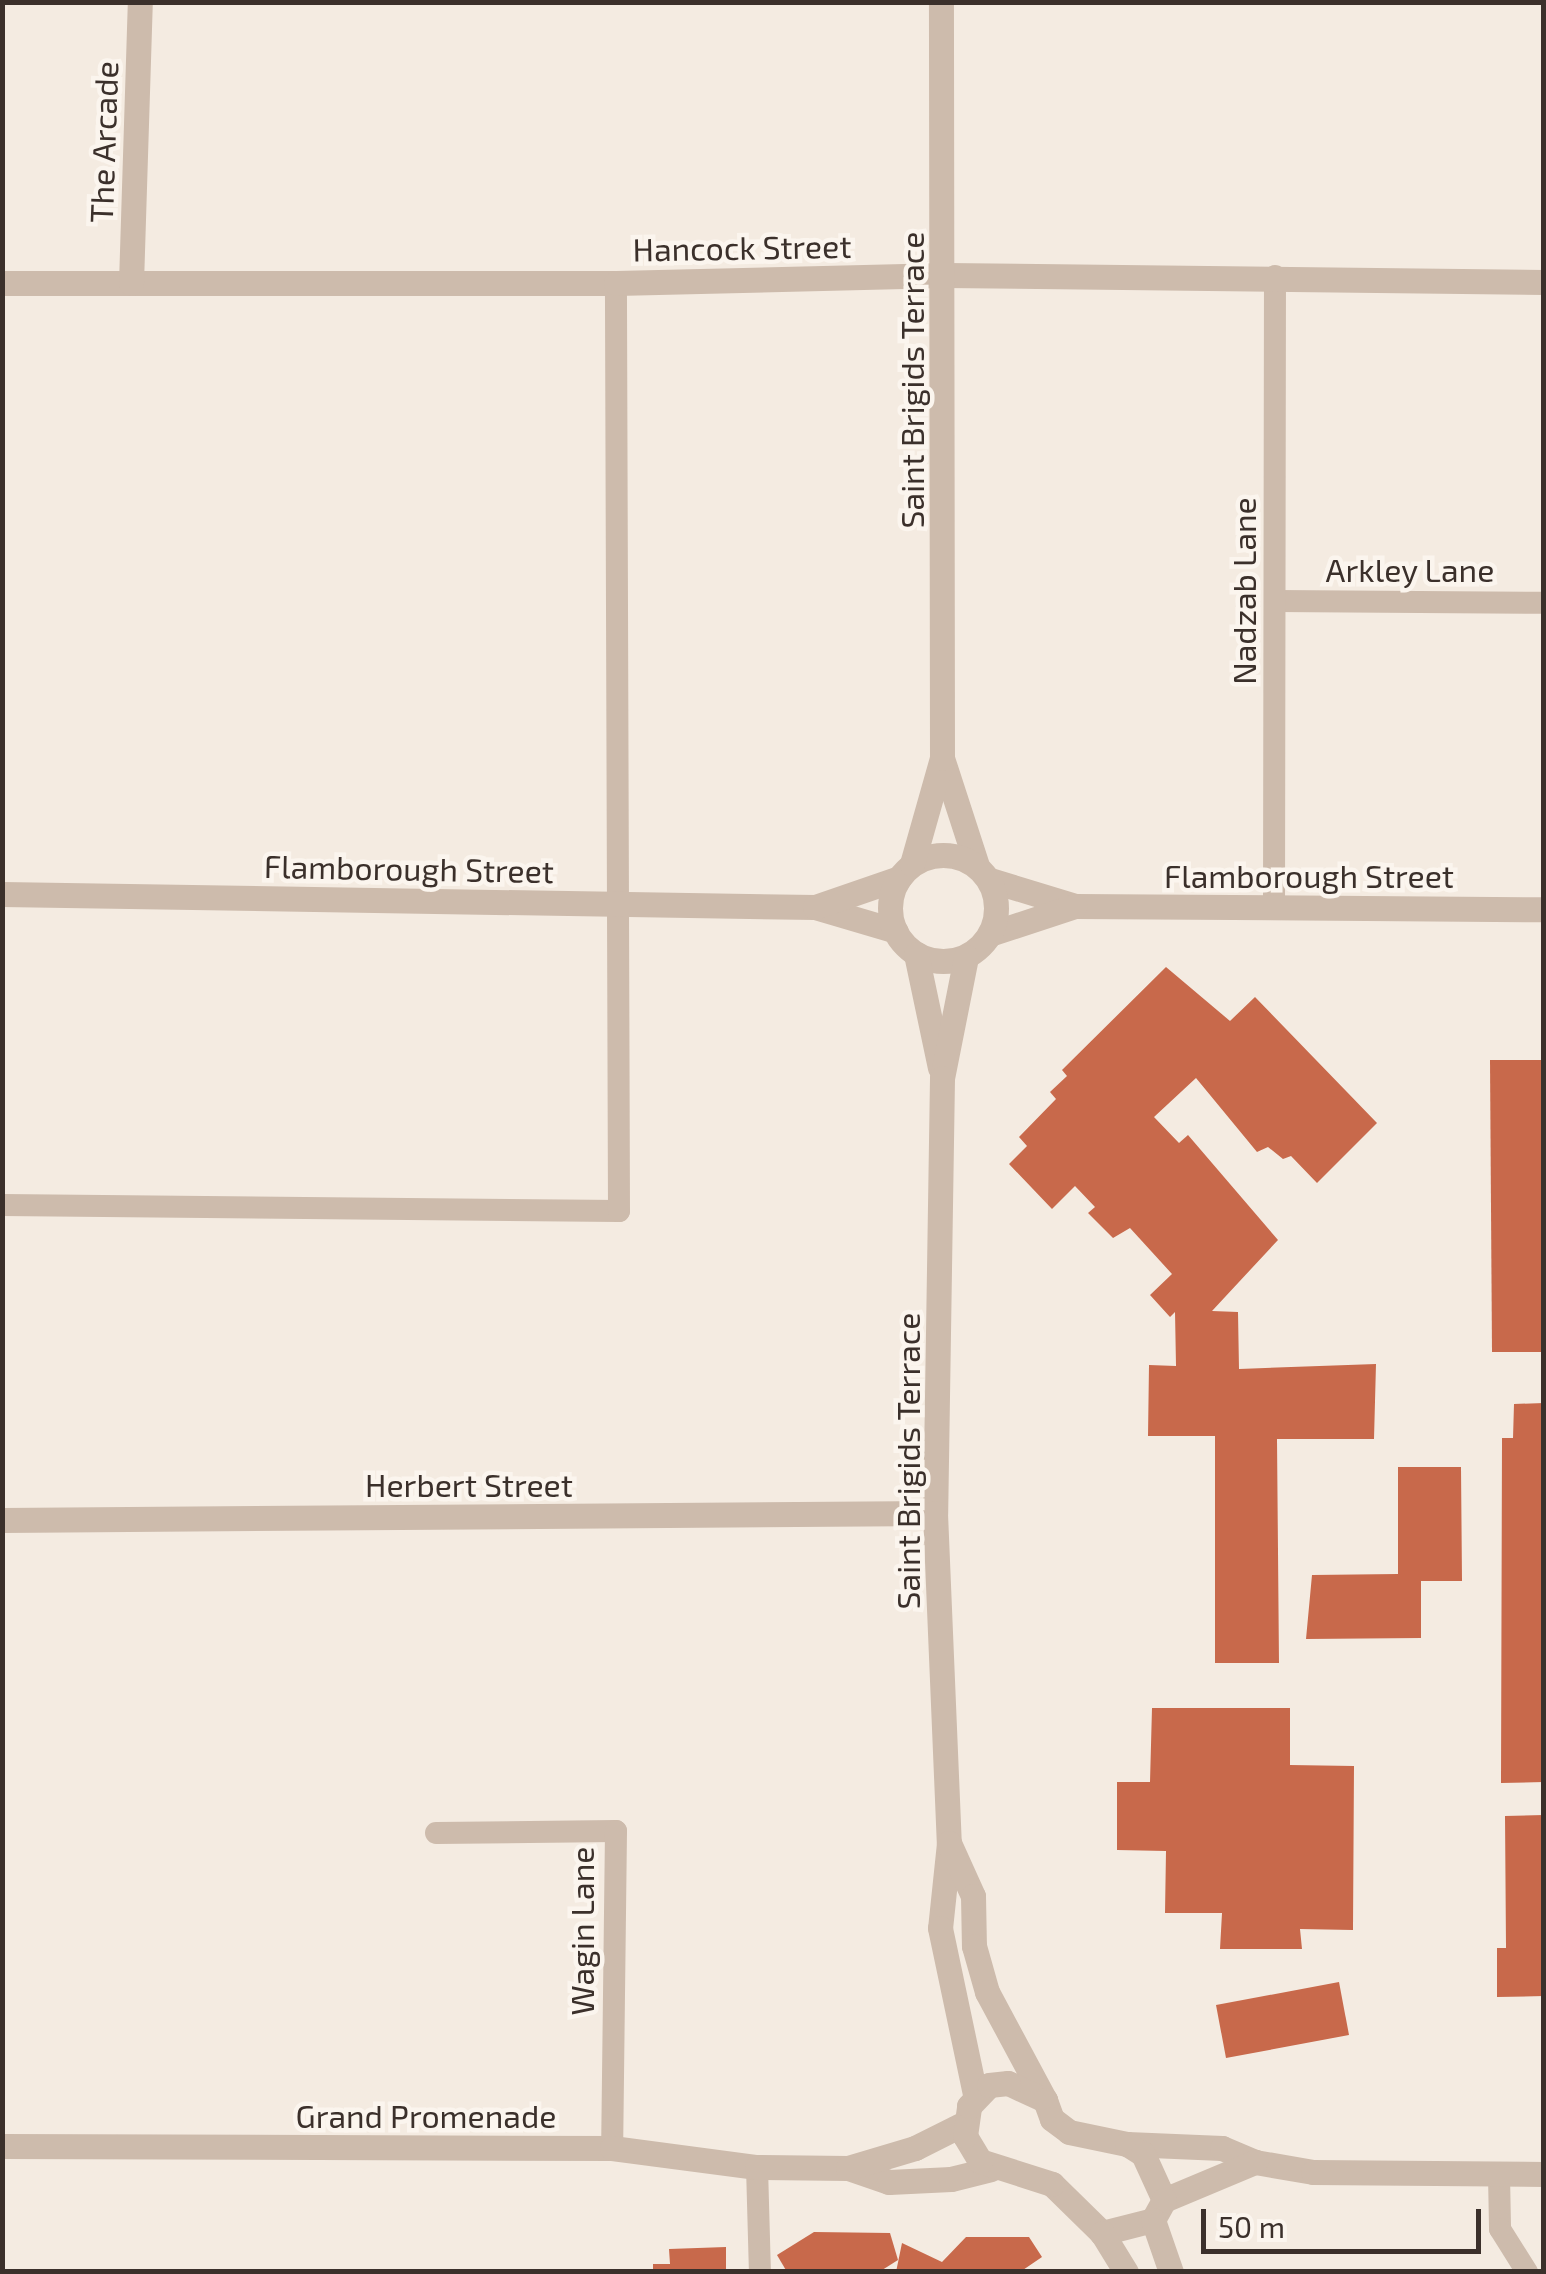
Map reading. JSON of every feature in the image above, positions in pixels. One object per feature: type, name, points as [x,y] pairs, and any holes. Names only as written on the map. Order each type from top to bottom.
[{"type":"street","name":"The Arcade","points":[[132,283],[140,2]]},
{"type":"street","name":"Saint Brigids Terrace","points":[[905,871],[942,758],[945,275],[941,2]]},
{"type":"street","name":"Hancock Street","points":[[2,283],[616,283],[945,275],[1544,282]]},
{"type":"street","name":"Saint Brigids Terrace","points":[[942,758],[983,873]]},
{"type":"street","points":[[943,854],[983,873],[996,898],[990,934],[966,956],[940,961],[916,954],[896,930],[890,913],[905,871],[943,854]]},
{"type":"street","name":"Flamborough Street","points":[[815,907],[905,871]]},
{"type":"street","name":"Flamborough Street","points":[[983,873],[1075,906]]},
{"type":"street","name":"Flamborough Street","points":[[2,894],[815,907],[896,930]]},
{"type":"street","name":"Flamborough Street","points":[[990,934],[1075,906],[1544,909]]},
{"type":"street","name":"Saint Brigids Terrace","points":[[916,954],[942,1078]]},
{"type":"street","name":"Saint Brigids Terrace","points":[[966,956],[942,1078],[936,1514],[949,1843],[940,1928],[975,2094]]},
{"type":"street","name":"Herbert Street","points":[[2,1520],[936,1514]]},
{"type":"street","name":"Saint Brigids Terrace","points":[[949,1843],[973,1896],[974,1946],[987,1992],[1045,2100]]},
{"type":"street","points":[[1126,2272],[1102,2233],[1052,2184],[992,2168],[971,2150],[965,2123],[975,2094],[1008,2083],[1045,2100],[1052,2119],[1069,2132],[1127,2144],[1222,2148],[1255,2162],[1313,2172],[1544,2174]]},
{"type":"street","name":"Grand Promenade","points":[[2,2146],[612,2148],[757,2168],[848,2168],[916,2148],[965,2123]]},
{"type":"street","points":[[1127,2144],[1156,2171],[1158,2247],[1171,2272]]},
{"type":"street","points":[[1102,2233],[1255,2162]]},
{"type":"street","name":"Grand Promenade","points":[[848,2168],[889,2182],[951,2179],[992,2168]]},
{"type":"lane","name":"Nadzab Lane","points":[[1274,276],[1274,907]]},
{"type":"lane","points":[[2,1205],[619,1211],[616,283]]},
{"type":"lane","name":"Arkley Lane","points":[[1276,601],[1544,603]]},
{"type":"lane","name":"Wagin Lane","points":[[436,1833],[616,1832],[612,2148]]},
{"type":"lane","points":[[757,2168],[760,2272]]},
{"type":"lane","points":[[1499,2175],[1500,2228],[1526,2272]]},
{"type":"building","points":[[1166,967],[1230,1021],[1255,997],[1377,1123],[1317,1183],[1291,1156],[1283,1159],[1268,1147],[1257,1152],[1196,1078],[1154,1117],[1179,1143],[1188,1135],[1278,1240],[1212,1311],[1238,1312],[1239,1369],[1376,1364],[1374,1439],[1277,1439],[1279,1663],[1215,1663],[1215,1436],[1148,1436],[1149,1365],[1176,1366],[1175,1312],[1170,1317],[1150,1295],[1172,1274],[1130,1228],[1113,1238],[1088,1213],[1095,1207],[1075,1186],[1052,1209],[1009,1164],[1027,1146],[1019,1137],[1056,1099],[1050,1092],[1067,1076],[1062,1070]]},
{"type":"building","points":[[1490,1060],[1544,1060],[1544,1352],[1492,1352]]},
{"type":"building","points":[[1544,1403],[1544,1782],[1501,1783],[1502,1438],[1513,1438],[1514,1404]]},
{"type":"building","points":[[1398,1467],[1461,1467],[1462,1581],[1421,1581],[1421,1638],[1306,1639],[1312,1575],[1398,1574]]},
{"type":"building","points":[[1152,1708],[1290,1708],[1290,1765],[1354,1766],[1353,1930],[1300,1929],[1302,1949],[1220,1949],[1222,1913],[1165,1913],[1166,1851],[1117,1850],[1117,1782],[1150,1782]]},
{"type":"building","points":[[1544,1815],[1544,1996],[1497,1997],[1497,1948],[1506,1948],[1505,1816]]},
{"type":"building","points":[[1339,1982],[1349,2035],[1226,2058],[1216,2005]]},
{"type":"building","points":[[814,2232],[890,2233],[898,2260],[879,2272],[787,2272],[777,2255]]},
{"type":"building","points":[[966,2237],[1029,2237],[1042,2257],[1020,2272],[896,2272],[902,2243],[942,2262]]},
{"type":"building","points":[[726,2247],[726,2272],[653,2272],[653,2264],[670,2264],[669,2249]]}]
